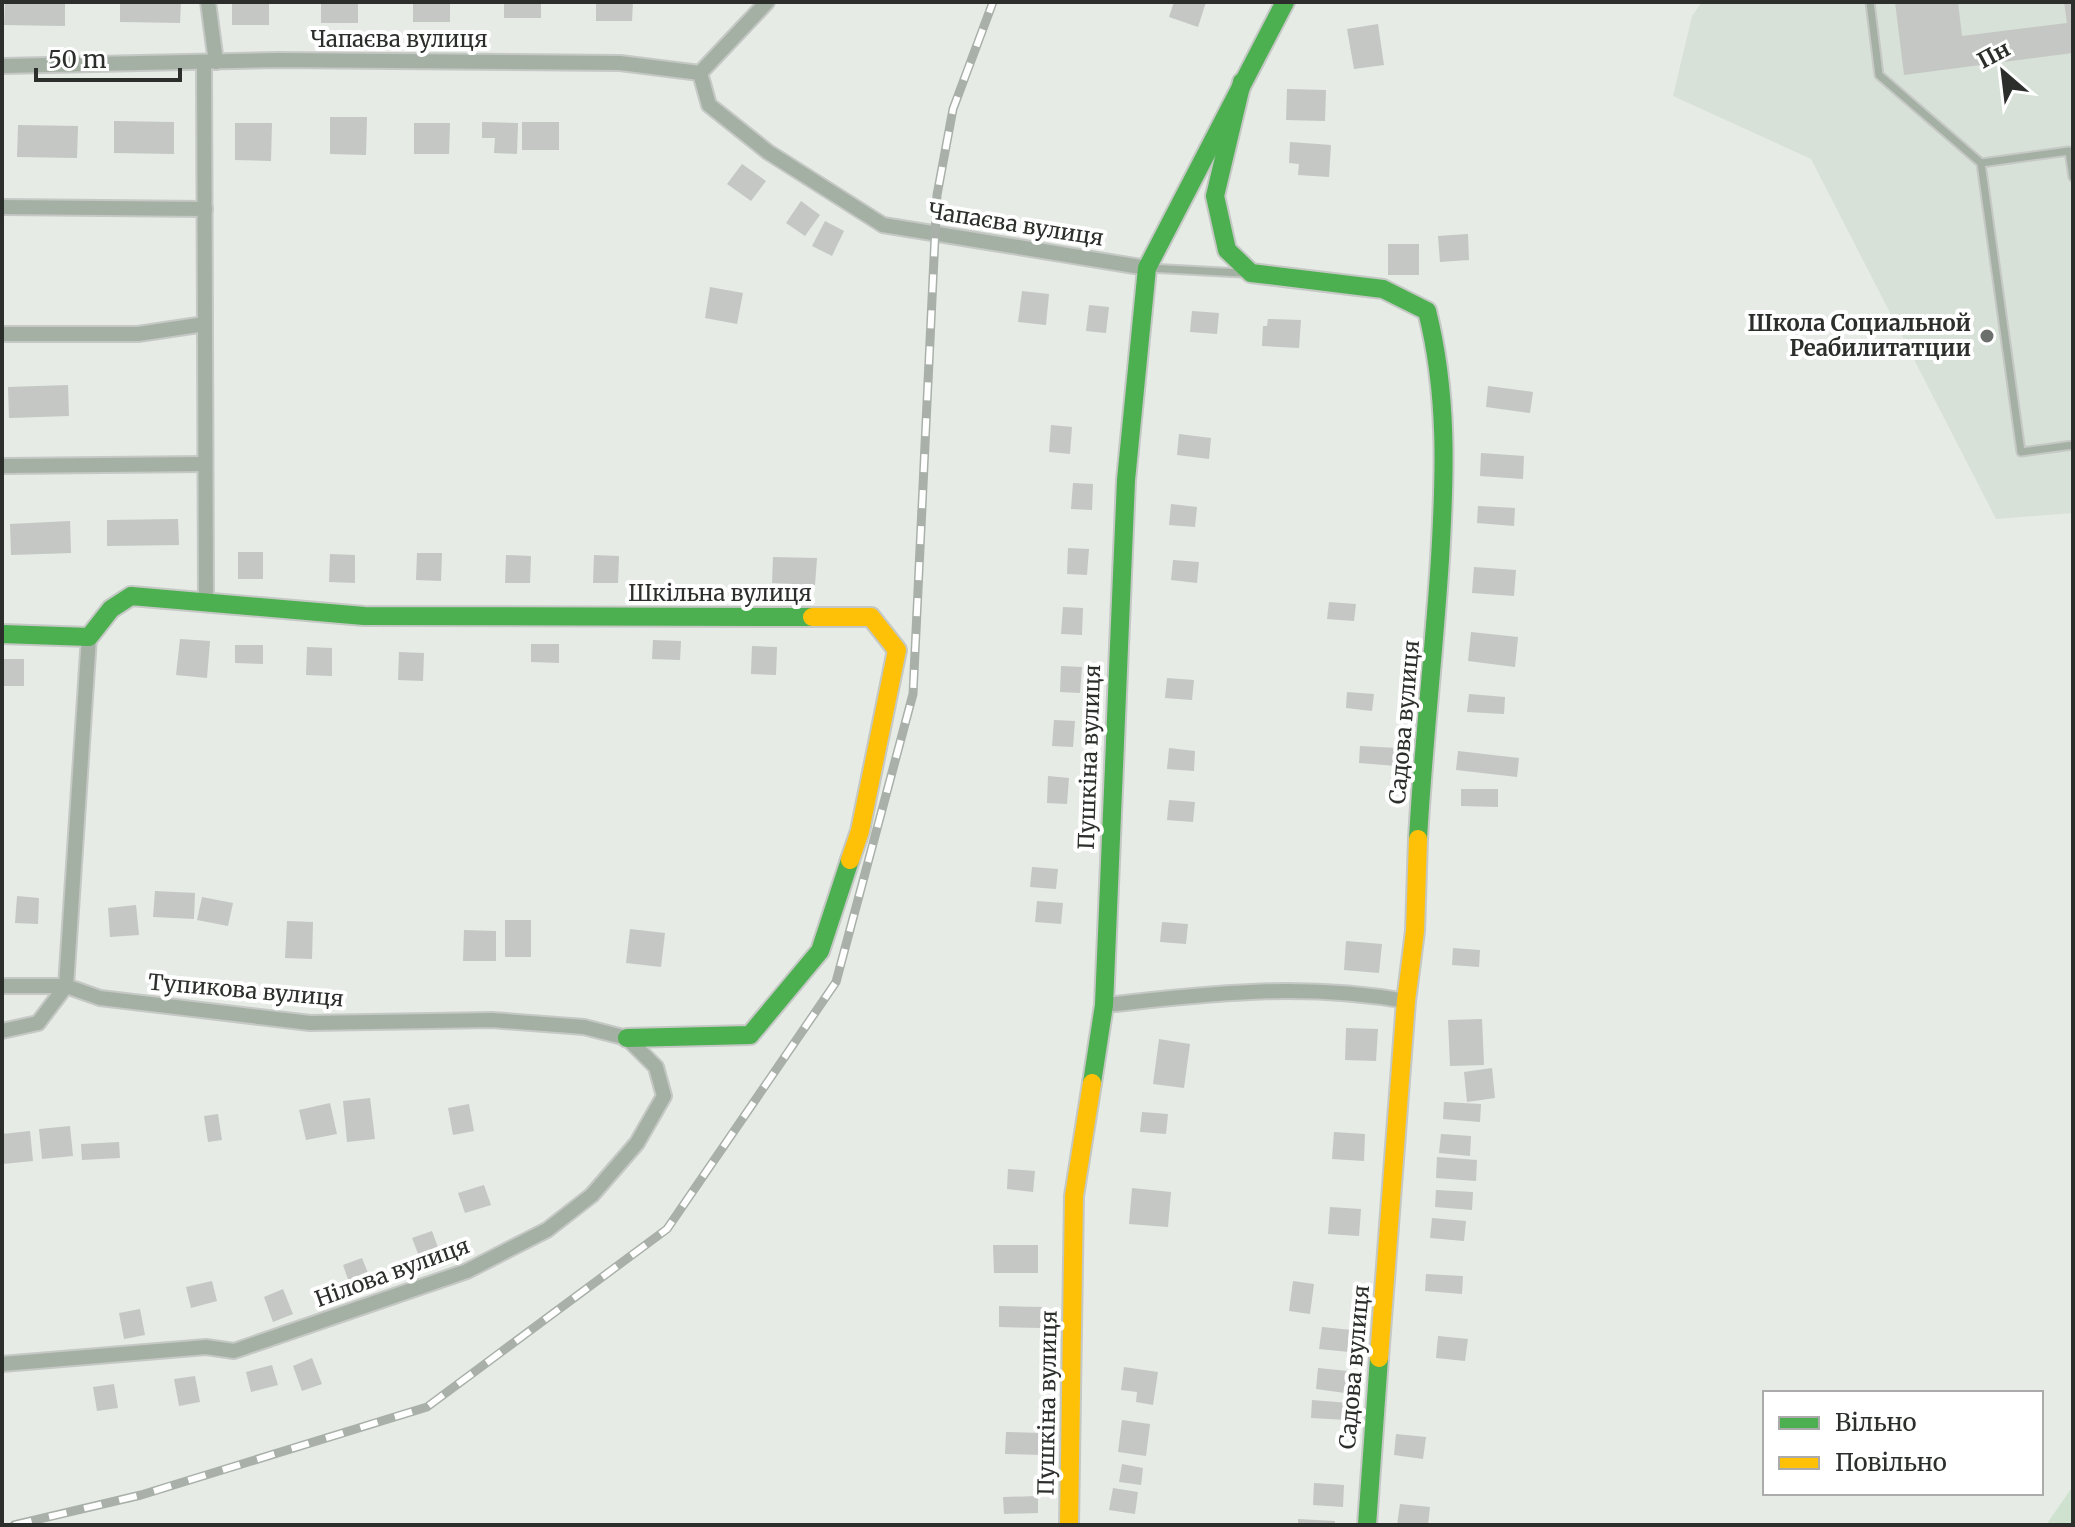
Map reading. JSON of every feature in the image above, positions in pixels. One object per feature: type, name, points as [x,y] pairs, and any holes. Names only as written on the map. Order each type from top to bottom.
[{"type":"street","points":[[206,604],[208,2]]},
{"type":"street","points":[[700,73],[767,2]]},
{"type":"street","name":"Пушкіна вулиця","points":[[1069,1525],[1074,1196],[1104,1005],[1126,480],[1147,268],[1285,2]]},
{"type":"street","name":"Чапаєва вулиця","points":[[2,66],[210,62],[620,63],[700,73],[709,105],[768,152],[883,225],[1147,268]]},
{"type":"street","points":[[1242,82],[1215,196],[1227,250],[1251,273]]},
{"type":"street","points":[[2,207],[205,209]]},
{"type":"street","name":"Садова вулиця","points":[[1251,273],[1383,289],[1427,311],[1440,353],[1447,443],[1417,857],[1414,967],[1406,1001],[1367,1525]]},
{"type":"street","points":[[2,334],[138,334],[205,324]]},
{"type":"street","points":[[2,466],[205,464]]},
{"type":"street","name":"Шкільна вулиця","points":[[89,637],[111,609],[131,596],[364,616],[871,617],[897,650],[860,831],[820,951],[750,1035],[627,1038]]},
{"type":"street","points":[[2,634],[89,637],[66,986],[38,1023],[2,1031]]},
{"type":"street","name":"Тупикова вулиця","points":[[2,986],[66,986],[100,998],[310,1023],[492,1020],[584,1027],[627,1038]]},
{"type":"street","points":[[1104,1005],[1284,989],[1345,990],[1406,1001]]},
{"type":"street","name":"Нілова вулиця","points":[[2,1364],[206,1347],[234,1351],[467,1271],[547,1230],[592,1195],[637,1143],[664,1096],[656,1067],[627,1038]]},
{"type":"lane","points":[[1870,2],[1879,75],[1981,163],[2021,452],[2073,445]]},
{"type":"lane","points":[[1981,163],[2069,151],[2073,177]]},
{"type":"lane","points":[[1147,268],[1251,273]]},
{"type":"shaded area","name":"Школа Социальной Реабилитатции","points":[[1702,2],[2073,2],[2073,513],[1996,519],[1811,159],[1673,96],[1692,16]]},
{"type":"green space","points":[[2073,1486],[2073,1525],[2046,1525]]},
{"type":"building","points":[[5,2],[65,2],[65,26],[4,25]]},
{"type":"building","points":[[120,2],[181,2],[180,23],[120,22]]},
{"type":"building","points":[[232,2],[269,2],[269,25],[232,25]]},
{"type":"building","points":[[321,2],[358,2],[358,23],[321,23]]},
{"type":"building","points":[[413,2],[450,2],[450,22],[413,22]]},
{"type":"building","points":[[504,2],[541,2],[541,18],[504,18]]},
{"type":"building","points":[[596,2],[633,2],[632,21],[596,21]]},
{"type":"building","points":[[1174,2],[1206,2],[1198,27],[1169,17]]},
{"type":"building","points":[[1895,2],[1958,2],[1962,36],[2067,23],[2064,2],[2073,2],[2073,53],[1904,75]]},
{"type":"building","points":[[1378,24],[1384,65],[1354,69],[1347,29]]},
{"type":"building","points":[[1287,89],[1326,90],[1325,121],[1286,120]]},
{"type":"building","points":[[330,117],[367,117],[366,155],[330,154]]},
{"type":"building","points":[[114,121],[174,122],[174,154],[114,153]]},
{"type":"building","points":[[482,122],[518,123],[517,154],[494,153],[495,138],[482,138]]},
{"type":"building","points":[[522,122],[559,122],[559,150],[522,150]]},
{"type":"building","points":[[235,123],[272,123],[271,161],[235,160]]},
{"type":"building","points":[[414,123],[450,123],[449,154],[414,154]]},
{"type":"building","points":[[18,125],[78,126],[77,158],[17,157]]},
{"type":"building","points":[[1290,142],[1331,145],[1329,177],[1298,175],[1299,164],[1289,163]]},
{"type":"building","points":[[742,164],[766,181],[751,201],[727,184]]},
{"type":"building","points":[[801,201],[820,215],[805,236],[786,223]]},
{"type":"building","points":[[825,221],[844,231],[832,256],[812,246]]},
{"type":"building","points":[[1468,234],[1469,260],[1440,262],[1438,236]]},
{"type":"building","points":[[1388,244],[1419,244],[1419,275],[1388,275]]},
{"type":"building","points":[[710,287],[743,293],[737,324],[705,318]]},
{"type":"building","points":[[1022,291],[1049,294],[1046,325],[1018,322]]},
{"type":"building","points":[[1089,305],[1109,307],[1106,333],[1086,331]]},
{"type":"building","points":[[1192,311],[1219,313],[1217,334],[1190,332]]},
{"type":"building","points":[[1268,319],[1301,320],[1299,348],[1262,346],[1263,326],[1267,326]]},
{"type":"building","points":[[68,385],[69,416],[9,418],[8,387]]},
{"type":"building","points":[[1488,386],[1533,392],[1530,413],[1486,407]]},
{"type":"building","points":[[1051,425],[1072,427],[1070,454],[1049,452]]},
{"type":"building","points":[[1179,434],[1211,438],[1209,459],[1177,455]]},
{"type":"building","points":[[1481,453],[1524,456],[1523,479],[1480,476]]},
{"type":"building","points":[[1073,483],[1093,484],[1092,510],[1071,509]]},
{"type":"building","points":[[1171,504],[1197,507],[1195,527],[1169,525]]},
{"type":"building","points":[[1478,506],[1515,508],[1514,526],[1477,523]]},
{"type":"building","points":[[178,519],[179,545],[107,546],[107,520]]},
{"type":"building","points":[[70,521],[71,553],[11,555],[10,524]]},
{"type":"building","points":[[1068,548],[1089,549],[1087,575],[1067,574]]},
{"type":"building","points":[[238,552],[263,552],[263,579],[238,579]]},
{"type":"building","points":[[417,553],[442,553],[441,581],[416,580]]},
{"type":"building","points":[[330,554],[355,555],[355,583],[329,582]]},
{"type":"building","points":[[506,555],[531,556],[530,583],[505,583]]},
{"type":"building","points":[[594,555],[619,556],[618,583],[593,583]]},
{"type":"building","points":[[773,557],[817,558],[815,585],[772,583]]},
{"type":"building","points":[[1173,560],[1199,562],[1197,583],[1171,580]]},
{"type":"building","points":[[1474,567],[1516,570],[1514,596],[1472,593]]},
{"type":"building","points":[[1329,602],[1356,604],[1354,621],[1327,619]]},
{"type":"building","points":[[1063,607],[1083,608],[1082,635],[1061,634]]},
{"type":"building","points":[[1471,632],[1518,637],[1515,667],[1468,661]]},
{"type":"building","points":[[180,639],[210,641],[207,678],[176,675]]},
{"type":"building","points":[[653,640],[681,641],[680,660],[652,659]]},
{"type":"building","points":[[531,644],[559,644],[559,663],[531,662]]},
{"type":"building","points":[[235,645],[263,645],[263,664],[235,663]]},
{"type":"building","points":[[752,646],[777,647],[776,675],[751,674]]},
{"type":"building","points":[[307,647],[332,648],[332,676],[306,675]]},
{"type":"building","points":[[399,652],[424,653],[423,681],[398,680]]},
{"type":"building","points":[[2,659],[24,659],[24,686],[2,686]]},
{"type":"building","points":[[1061,666],[1082,667],[1080,693],[1060,692]]},
{"type":"building","points":[[1167,678],[1194,680],[1192,700],[1165,698]]},
{"type":"building","points":[[1347,692],[1374,694],[1372,711],[1346,708]]},
{"type":"building","points":[[1469,694],[1505,697],[1504,714],[1467,712]]},
{"type":"building","points":[[1054,720],[1075,721],[1073,747],[1052,746]]},
{"type":"building","points":[[1360,746],[1397,748],[1396,766],[1359,763]]},
{"type":"building","points":[[1169,748],[1195,751],[1194,771],[1167,769]]},
{"type":"building","points":[[1458,751],[1519,758],[1517,777],[1456,770]]},
{"type":"building","points":[[1048,776],[1069,778],[1067,804],[1047,803]]},
{"type":"building","points":[[1461,789],[1498,789],[1498,807],[1461,806]]},
{"type":"building","points":[[1169,800],[1195,802],[1193,822],[1167,820]]},
{"type":"building","points":[[1032,867],[1058,869],[1056,889],[1030,887]]},
{"type":"building","points":[[155,891],[195,893],[194,919],[153,917]]},
{"type":"building","points":[[17,896],[39,898],[38,924],[15,923]]},
{"type":"building","points":[[202,897],[233,903],[228,926],[197,920]]},
{"type":"building","points":[[1037,901],[1063,903],[1061,924],[1035,922]]},
{"type":"building","points":[[136,905],[139,935],[110,937],[108,908]]},
{"type":"building","points":[[505,920],[531,920],[531,957],[505,957]]},
{"type":"building","points":[[287,921],[313,922],[312,959],[285,958]]},
{"type":"building","points":[[1162,922],[1188,924],[1186,944],[1160,942]]},
{"type":"building","points":[[630,929],[665,933],[661,967],[626,963]]},
{"type":"building","points":[[464,930],[496,931],[496,961],[463,961]]},
{"type":"building","points":[[1346,941],[1382,944],[1379,973],[1344,970]]},
{"type":"building","points":[[1453,948],[1480,950],[1479,967],[1452,965]]},
{"type":"building","points":[[1482,1019],[1484,1065],[1450,1066],[1448,1020]]},
{"type":"building","points":[[1346,1028],[1378,1029],[1376,1061],[1345,1060]]},
{"type":"building","points":[[1159,1039],[1190,1044],[1184,1088],[1153,1084]]},
{"type":"building","points":[[1492,1068],[1495,1098],[1467,1102],[1464,1072]]},
{"type":"building","points":[[370,1098],[375,1139],[347,1142],[343,1101]]},
{"type":"building","points":[[1444,1102],[1481,1104],[1480,1122],[1443,1119]]},
{"type":"building","points":[[330,1103],[337,1134],[306,1140],[299,1110]]},
{"type":"building","points":[[469,1104],[474,1131],[453,1135],[448,1108]]},
{"type":"building","points":[[1142,1112],[1168,1114],[1166,1134],[1140,1132]]},
{"type":"building","points":[[218,1114],[222,1140],[208,1142],[204,1116]]},
{"type":"building","points":[[70,1126],[73,1156],[42,1159],[39,1129]]},
{"type":"building","points":[[30,1131],[33,1161],[3,1164],[2,1134]]},
{"type":"building","points":[[1334,1132],[1365,1134],[1364,1161],[1332,1159]]},
{"type":"building","points":[[1441,1134],[1471,1136],[1470,1156],[1439,1153]]},
{"type":"building","points":[[119,1142],[120,1158],[82,1160],[81,1144]]},
{"type":"building","points":[[1437,1157],[1477,1160],[1476,1181],[1436,1178]]},
{"type":"building","points":[[1008,1169],[1035,1171],[1033,1192],[1007,1189]]},
{"type":"building","points":[[484,1185],[491,1205],[465,1213],[458,1193]]},
{"type":"building","points":[[1132,1188],[1171,1192],[1168,1227],[1129,1224]]},
{"type":"building","points":[[1436,1190],[1473,1192],[1472,1210],[1435,1207]]},
{"type":"building","points":[[1330,1207],[1361,1209],[1359,1236],[1328,1234]]},
{"type":"building","points":[[1432,1218],[1466,1221],[1464,1241],[1430,1238]]},
{"type":"building","points":[[432,1231],[441,1256],[422,1264],[412,1238]]},
{"type":"building","points":[[993,1245],[1038,1245],[1038,1273],[994,1273]]},
{"type":"building","points":[[362,1258],[372,1283],[352,1291],[343,1265]]},
{"type":"building","points":[[1426,1274],[1463,1276],[1462,1294],[1425,1291]]},
{"type":"building","points":[[212,1281],[217,1301],[191,1308],[186,1287]]},
{"type":"building","points":[[1293,1281],[1314,1284],[1310,1314],[1289,1311]]},
{"type":"building","points":[[283,1289],[293,1314],[273,1322],[264,1297]]},
{"type":"building","points":[[999,1306],[1043,1307],[1043,1328],[999,1327]]},
{"type":"building","points":[[140,1309],[145,1335],[124,1339],[119,1313]]},
{"type":"building","points":[[1322,1327],[1352,1330],[1349,1352],[1319,1349]]},
{"type":"building","points":[[1438,1336],[1468,1339],[1465,1361],[1436,1358]]},
{"type":"building","points":[[312,1358],[322,1384],[302,1391],[293,1366]]},
{"type":"building","points":[[272,1365],[278,1385],[251,1392],[246,1372]]},
{"type":"building","points":[[1124,1367],[1158,1372],[1153,1405],[1136,1402],[1137,1392],[1121,1390]]},
{"type":"building","points":[[1318,1368],[1348,1371],[1345,1393],[1316,1389]]},
{"type":"building","points":[[195,1376],[200,1402],[179,1406],[174,1379]]},
{"type":"building","points":[[114,1384],[118,1408],[97,1411],[93,1387]]},
{"type":"building","points":[[1312,1400],[1349,1403],[1347,1420],[1311,1418]]},
{"type":"building","points":[[1122,1420],[1150,1424],[1146,1456],[1118,1452]]},
{"type":"building","points":[[1006,1432],[1042,1433],[1041,1455],[1005,1454]]},
{"type":"building","points":[[1396,1434],[1426,1437],[1423,1459],[1394,1455]]},
{"type":"building","points":[[1122,1464],[1143,1468],[1141,1485],[1119,1482]]},
{"type":"building","points":[[1314,1483],[1344,1485],[1343,1507],[1313,1505]]},
{"type":"building","points":[[1113,1488],[1138,1492],[1135,1514],[1109,1510]]},
{"type":"building","points":[[1038,1496],[1038,1513],[1004,1514],[1003,1497]]},
{"type":"building","points":[[1400,1504],[1430,1507],[1428,1525],[1397,1525]]},
{"type":"building","points":[[1298,1519],[1335,1521],[1335,1525],[1298,1525]]},
{"type":"railway","points":[[14,1525],[141,1495],[427,1407],[667,1229],[836,982],[913,694],[937,195],[953,109],[993,2]]},
{"type":"traffic: fast","points":[[1092,1083],[1104,1005],[1126,480],[1147,268],[1285,2]]},
{"type":"traffic: fast","points":[[1242,82],[1215,196],[1227,250],[1251,273],[1383,289],[1427,311],[1439,373],[1444,466],[1440,559],[1418,839]]},
{"type":"traffic: fast","points":[[2,634],[89,637],[111,609],[131,596],[364,616],[812,617]]},
{"type":"traffic: fast","points":[[627,1038],[750,1035],[820,951],[850,860]]},
{"type":"traffic: fast","points":[[1367,1525],[1379,1358]]},
{"type":"traffic: slow","points":[[812,617],[871,617],[897,650],[860,831],[850,860]]},
{"type":"traffic: slow","points":[[1379,1358],[1406,1001],[1415,931],[1418,839]]},
{"type":"traffic: slow","points":[[1069,1525],[1074,1196],[1092,1083]]},
{"type":"place","name":"Школа Социальной Реабилитатции","points":[[1987,336]]}]
